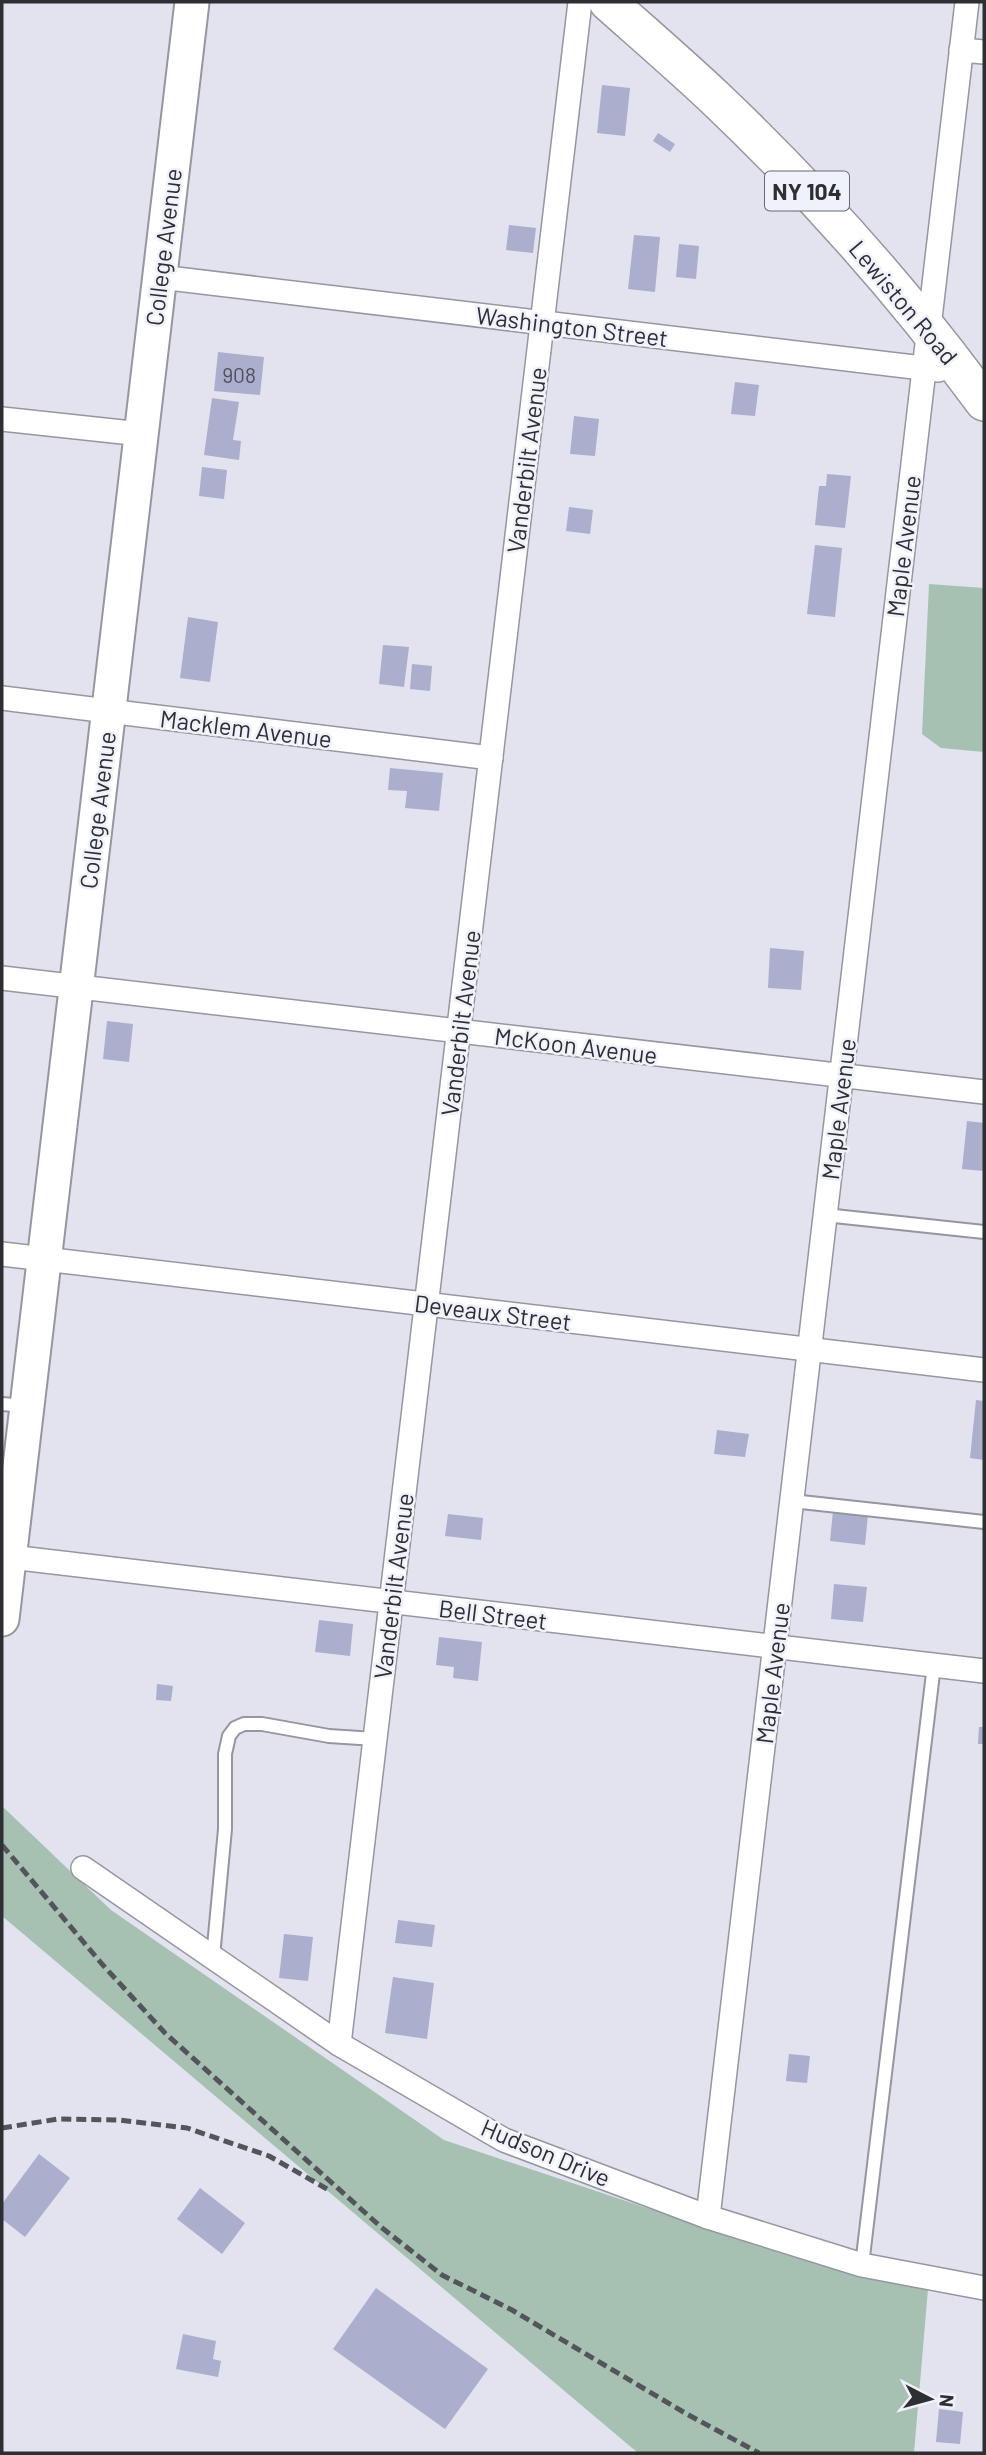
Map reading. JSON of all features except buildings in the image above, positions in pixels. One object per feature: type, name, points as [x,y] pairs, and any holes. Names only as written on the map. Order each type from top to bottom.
[{"type":"main road","name":"College Avenue","points":[[2,1619],[15,1405],[45,1259],[192,2]]},
{"type":"main road","name":"Lewiston Road","points":[[608,2],[765,148],[845,232],[977,383]]},
{"type":"street","name":"Vanderbilt Avenue","points":[[339,2044],[580,2]]},
{"type":"street","name":"Maple Avenue","points":[[708,2217],[924,368],[973,51],[967,2]]},
{"type":"street","name":"Washington Street","points":[[160,277],[924,368],[977,383]]},
{"type":"street","points":[[2,419],[142,433]]},
{"type":"street","name":"Macklem Avenue","points":[[2,698],[491,758]]},
{"type":"street","name":"McKoon Avenue","points":[[2,978],[984,1092]]},
{"type":"street","name":"Deveaux Street","points":[[2,1254],[984,1370]]},
{"type":"street","name":"Bell Street","points":[[6,1557],[984,1671]]},
{"type":"street","name":"Hudson Drive","points":[[83,1868],[339,2044],[504,2140],[708,2217],[862,2265],[984,2288]]},
{"type":"lane","points":[[825,1215],[984,1232]]},
{"type":"lane","points":[[792,1501],[984,1522]]},
{"type":"lane","points":[[862,2265],[934,1665]]},
{"type":"lane","points":[[213,1957],[225,1829],[225,1754],[229,1736],[235,1728],[244,1724],[262,1724],[328,1736],[375,1739]]},
{"type":"green space","points":[[929,584],[984,588],[984,752],[941,748],[922,734]]},
{"type":"green space","points":[[2,1806],[111,1910],[444,2140],[778,2252],[928,2289],[914,2453],[638,2453],[2,1916]]},
{"type":"railway","points":[[2,1845],[102,1964],[165,2033],[381,2227],[442,2275],[512,2310],[685,2413],[759,2453]]},
{"type":"railway","points":[[2,2128],[58,2119],[119,2120],[187,2128],[269,2156],[327,2189]]}]
